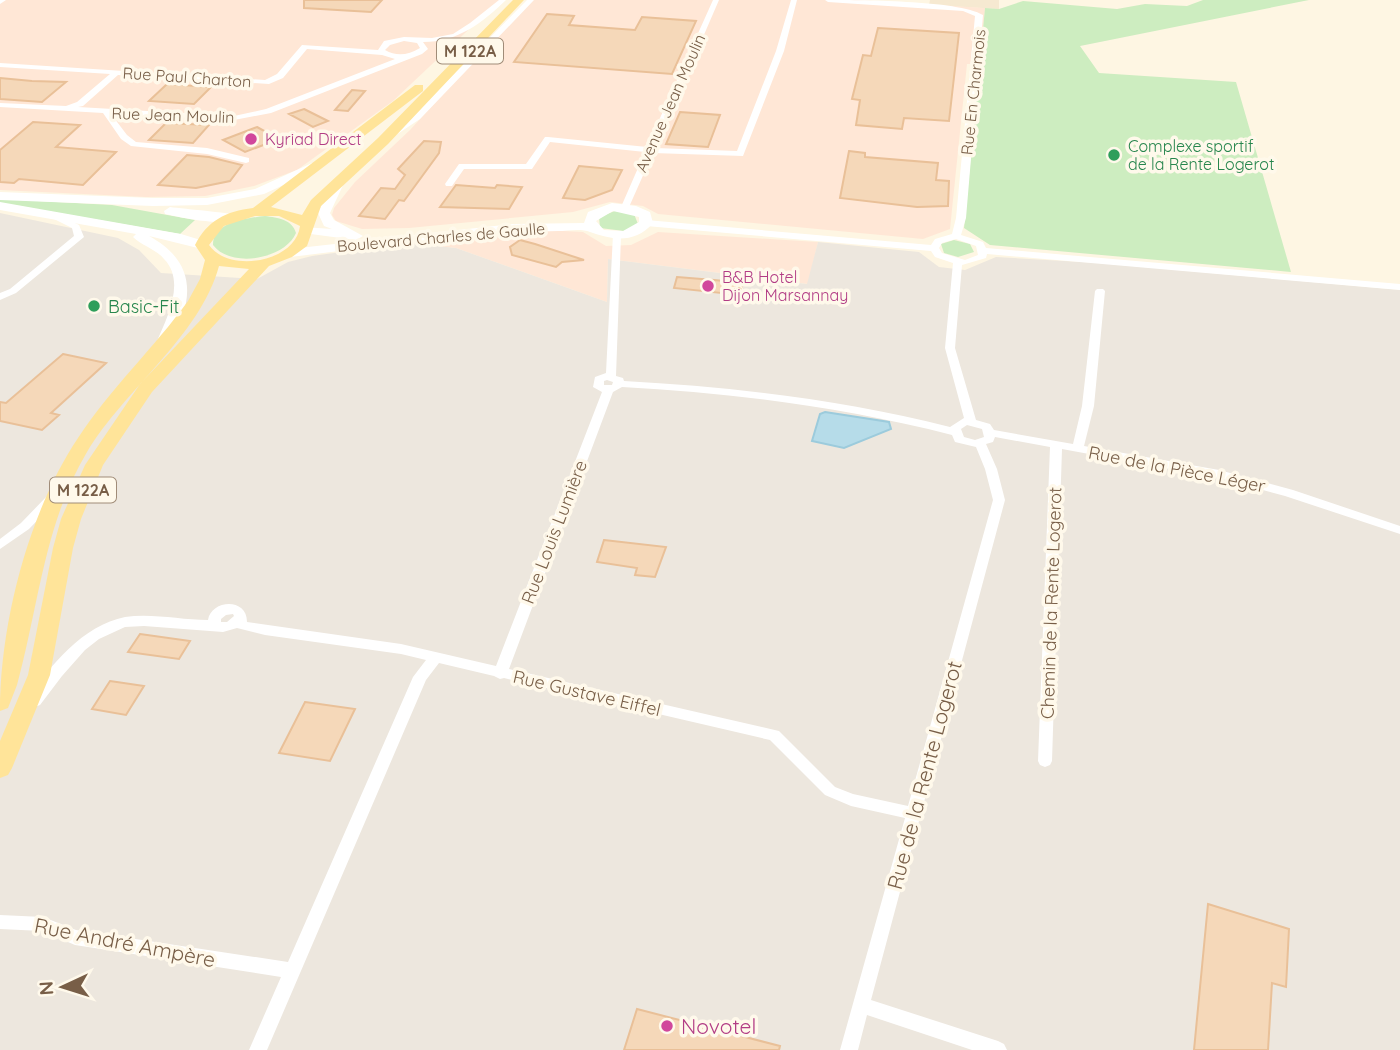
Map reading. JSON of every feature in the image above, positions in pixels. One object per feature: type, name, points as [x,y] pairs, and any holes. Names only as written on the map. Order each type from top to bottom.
[{"type":"main road","name":"M 122A","points":[[256,212],[412,95],[505,0]]},
{"type":"main road","name":"M 122A","points":[[306,227],[310,211],[519,0]]},
{"type":"main road","points":[[0,196],[182,204],[234,200],[296,176],[333,154]]},
{"type":"main road","name":"Boulevard Charles de Gaulle","points":[[339,181],[324,213],[329,223],[376,237]]},
{"type":"main road","points":[[96,199],[197,216],[236,217]]},
{"type":"main road","points":[[0,206],[181,238],[202,245]]},
{"type":"main road","points":[[612,207],[625,207],[645,215],[646,223],[641,229],[617,236],[602,233],[592,221],[612,207]]},
{"type":"main road","points":[[256,212],[291,215],[306,227],[300,246],[290,253],[263,263],[235,265],[214,259],[205,253],[202,245],[211,229],[236,217],[256,212]]},
{"type":"main road","name":"Boulevard Charles de Gaulle","points":[[306,227],[376,237],[592,221]]},
{"type":"main road","name":"Boulevard Charles de Gaulle","points":[[290,253],[592,221]]},
{"type":"main road","points":[[117,228],[165,250],[175,261],[181,275],[181,300],[164,341]]},
{"type":"main road","name":"M 122A","points":[[0,702],[17,647],[33,562],[55,495],[92,429],[193,304],[211,273],[214,259]]},
{"type":"main road","name":"M 122A","points":[[0,768],[24,716],[47,645],[59,568],[71,519],[94,465],[108,440],[146,388],[263,263]]},
{"type":"street","points":[[380,68],[384,51],[398,40],[445,40],[462,34],[505,0]]},
{"type":"street","points":[[384,139],[417,117],[531,0]]},
{"type":"street","name":"Avenue Jean Moulin","points":[[625,207],[716,0]]},
{"type":"street","points":[[449,184],[462,166],[529,167],[548,139],[648,150],[740,154],[780,51],[794,0]]},
{"type":"street","name":"Rue En Charmois","points":[[828,0],[964,9],[979,15],[962,204],[956,236]]},
{"type":"street","points":[[384,51],[410,56],[424,49],[423,43],[415,40]]},
{"type":"street","name":"Rue Paul Charton","points":[[0,65],[266,82],[280,76],[305,47],[384,51]]},
{"type":"street","name":"Rue Jean Moulin","points":[[0,105],[215,119],[242,117],[268,111],[410,56]]},
{"type":"street","points":[[59,109],[80,104],[116,73]]},
{"type":"street","points":[[80,104],[87,111]]},
{"type":"street","points":[[106,112],[124,137],[134,144],[207,151],[246,160]]},
{"type":"street","points":[[0,297],[13,291],[79,237],[76,227],[55,216]]},
{"type":"street","points":[[646,223],[934,248],[943,258],[958,262],[979,259],[984,251]]},
{"type":"street","points":[[617,236],[613,384],[725,390],[820,401],[901,416],[954,432],[964,442],[980,443],[989,439],[990,433],[986,426],[971,421],[957,425],[954,432]]},
{"type":"street","points":[[934,248],[942,239],[956,236],[975,241],[984,251],[1400,286]]},
{"type":"street","points":[[958,262],[950,348],[971,421]]},
{"type":"street","points":[[1078,449],[1088,405],[1100,291]]},
{"type":"street","name":"Rue Louis Lumière","points":[[500,674],[613,384]]},
{"type":"street","name":"Rue de la Pièce Léger","points":[[990,433],[1256,483],[1400,530]]},
{"type":"street","name":"Rue de la Rente Logerot","points":[[849,1050],[999,500],[992,469],[980,443]]},
{"type":"street","name":"Chemin de la Rente Logerot","points":[[1045,761],[1056,445]]},
{"type":"street","points":[[0,545],[25,526],[55,495]]},
{"type":"street","name":"Rue Gustave Eiffel","points":[[24,716],[68,658],[85,640],[105,628],[122,622],[142,621],[215,625],[218,613],[229,608],[240,611],[239,621],[243,626],[401,649],[434,659],[775,735],[830,791],[851,800],[912,813]]},
{"type":"street","points":[[258,1050],[420,677],[434,659]]},
{"type":"street","name":"Rue André Ampère","points":[[0,922],[43,924],[75,937],[292,971]]},
{"type":"street","points":[[862,1005],[998,1050]]},
{"type":"shaded area","points":[[0,0],[500,0],[393,101],[297,170],[254,186],[205,196],[146,197],[0,190]]},
{"type":"shaded area","points":[[529,0],[858,0],[985,8],[980,64],[967,64],[950,229],[923,239],[658,214],[643,206],[610,202],[573,212],[409,228],[362,229],[336,221],[332,215],[334,208],[355,182],[410,130]]},
{"type":"shaded area","points":[[930,0],[999,0],[999,9],[929,5]]},
{"type":"shaded area","points":[[0,213],[118,238],[139,250],[161,273],[257,279],[288,262],[312,256],[407,243],[456,248],[607,302],[608,259],[807,284],[818,242],[919,252],[939,267],[965,270],[996,257],[1099,263],[1400,290],[1400,1050],[0,1050]]},
{"type":"shaded area","points":[[545,230],[583,232],[606,246],[631,245],[658,232],[818,242],[808,284],[608,259],[607,302],[456,248],[407,243]]},
{"type":"green space","name":"Complexe sportif de la Rente Logerot","points":[[1203,0],[1309,0],[1080,46],[1099,73],[1236,82],[1291,272],[990,245],[964,228],[985,8],[999,9],[1023,1],[1117,9],[1145,4],[1187,6]]},
{"type":"green space","points":[[0,199],[112,205],[195,220],[180,234],[0,203]]},
{"type":"green space","points":[[615,211],[634,214],[638,224],[624,231],[600,228],[599,217]]},
{"type":"green space","points":[[265,216],[284,220],[294,228],[296,233],[281,249],[270,255],[244,259],[232,257],[213,245],[214,237],[225,226]]},
{"type":"green space","points":[[954,240],[970,244],[974,252],[958,257],[944,253],[941,244]]},
{"type":"water","points":[[825,412],[889,422],[891,429],[844,448],[812,441],[820,414]]},
{"type":"building","points":[[304,0],[382,0],[371,12],[304,8]]},
{"type":"building","points":[[547,14],[574,16],[569,25],[635,30],[642,17],[696,21],[672,74],[514,62]]},
{"type":"building","points":[[878,28],[959,33],[949,121],[904,118],[902,129],[856,125],[860,100],[852,99],[863,55],[871,56]]},
{"type":"building","points":[[0,78],[66,82],[42,102],[0,99]]},
{"type":"building","points":[[167,84],[211,87],[194,104],[149,101]]},
{"type":"building","points":[[352,90],[365,91],[348,111],[335,110]]},
{"type":"building","points":[[304,109],[328,121],[313,127],[289,114]]},
{"type":"building","points":[[680,112],[720,115],[708,147],[666,144]]},
{"type":"building","points":[[33,122],[80,125],[56,147],[116,152],[83,185],[19,179],[14,183],[0,182],[0,150]]},
{"type":"building","points":[[166,123],[209,125],[193,143],[149,140]]},
{"type":"building","name":"Kyriad Direct","points":[[257,127],[279,139],[245,152],[223,140]]},
{"type":"building","points":[[424,141],[441,142],[439,153],[404,201],[399,200],[385,219],[359,216],[381,188],[395,189],[405,175],[398,169]]},
{"type":"building","points":[[849,151],[865,153],[865,157],[938,163],[936,180],[949,181],[948,206],[917,207],[840,198]]},
{"type":"building","points":[[187,155],[242,165],[230,181],[196,188],[158,185]]},
{"type":"building","points":[[579,166],[622,170],[612,190],[585,200],[563,198]]},
{"type":"building","points":[[456,185],[522,187],[509,209],[440,207]]},
{"type":"building","points":[[520,240],[584,260],[562,262],[556,267],[512,255],[510,247]]},
{"type":"building","name":"B&B Hotel Dijon Marsannay","points":[[677,277],[743,283],[740,295],[674,288]]},
{"type":"building","points":[[63,354],[106,363],[51,413],[59,415],[42,430],[0,421],[0,402],[6,403]]},
{"type":"building","points":[[604,540],[666,547],[655,577],[635,575],[637,568],[597,562]]},
{"type":"building","points":[[140,634],[190,641],[179,659],[128,652]]},
{"type":"building","points":[[110,681],[144,686],[126,715],[92,709]]},
{"type":"building","points":[[305,702],[355,709],[330,761],[279,753]]},
{"type":"building","points":[[1208,904],[1289,929],[1286,987],[1272,983],[1268,1050],[1194,1050]]},
{"type":"building","name":"Novotel","points":[[637,1009],[780,1046],[779,1050],[624,1050]]},
{"type":"place","name":"Kyriad Direct","points":[[251,139]]},
{"type":"place","name":"Complexe sportif de la Rente Logerot","points":[[1114,155]]},
{"type":"place","name":"B&B Hotel Dijon Marsannay","points":[[708,286]]},
{"type":"place","name":"Basic-Fit","points":[[94,306]]},
{"type":"place","name":"Novotel","points":[[667,1026]]}]
